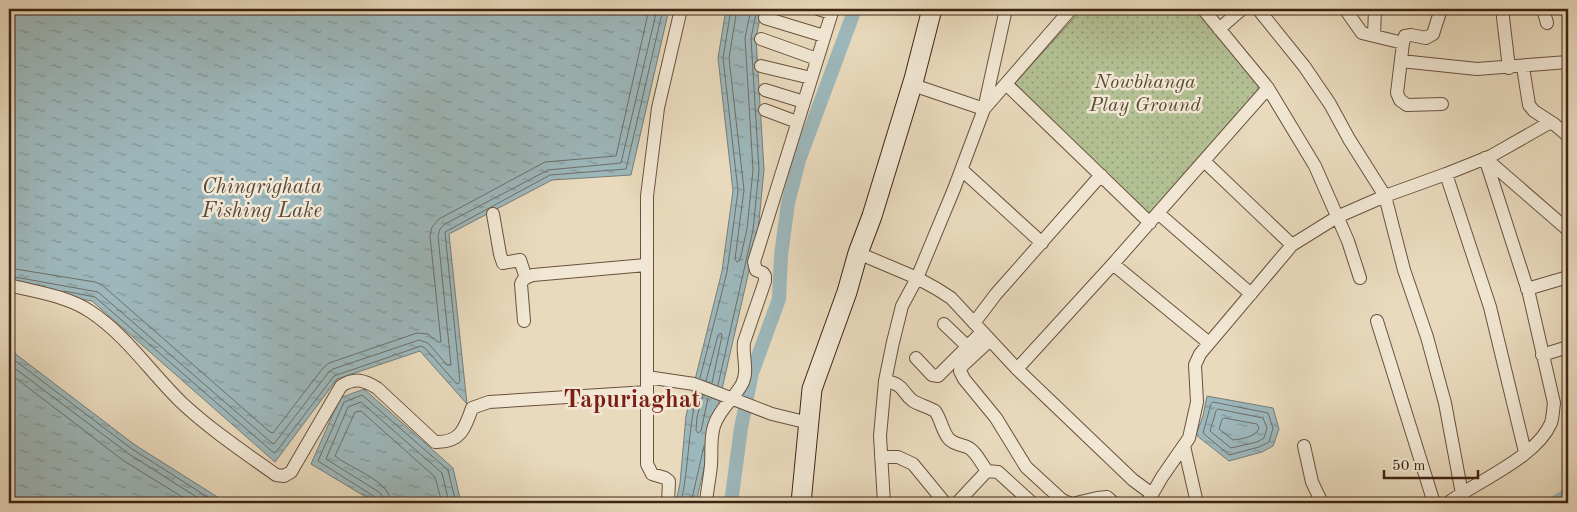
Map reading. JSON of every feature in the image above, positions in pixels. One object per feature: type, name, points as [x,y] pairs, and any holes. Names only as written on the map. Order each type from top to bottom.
[{"type":"street","points":[[668,503],[669,481],[652,474],[648,470],[647,464],[647,196],[658,108],[681,9]]},
{"type":"street","points":[[706,503],[711,464],[711,436],[715,424],[735,399],[742,384],[746,362],[743,351],[744,342],[765,281],[765,276],[756,270],[754,262],[832,11],[818,9]]},
{"type":"street","points":[[801,503],[812,389],[872,216],[912,84],[932,9]]},
{"type":"street","points":[[884,503],[880,436],[885,381],[902,306],[917,278],[962,170],[984,109],[1006,9]]},
{"type":"street","points":[[984,109],[1071,9]]},
{"type":"street","points":[[1203,9],[1268,88],[1315,166],[1348,240],[1360,278]]},
{"type":"street","points":[[1219,29],[1242,9]]},
{"type":"street","points":[[1258,9],[1304,66],[1330,104],[1385,196],[1404,270],[1427,337],[1445,403],[1462,494]]},
{"type":"street","points":[[1345,9],[1362,33],[1403,43]]},
{"type":"street","points":[[1374,9],[1374,36]]},
{"type":"street","points":[[1441,9],[1433,34],[1426,38],[1405,36],[1397,93],[1400,100],[1407,105],[1442,104]]},
{"type":"street","points":[[1502,9],[1509,68]]},
{"type":"street","points":[[1543,9],[1547,23]]},
{"type":"street","points":[[765,18],[824,36]]},
{"type":"street","points":[[761,38],[816,60]]},
{"type":"street","points":[[1401,61],[1477,69],[1523,67],[1568,62]]},
{"type":"street","points":[[761,66],[811,78]]},
{"type":"street","points":[[1523,67],[1529,105],[1534,111],[1568,136]]},
{"type":"street","points":[[912,84],[984,109]]},
{"type":"street","points":[[1006,84],[1100,175],[1251,294]]},
{"type":"street","points":[[1017,369],[1113,264],[1268,88]]},
{"type":"street","points":[[765,90],[804,102]]},
{"type":"street","points":[[765,110],[797,122]]},
{"type":"street","points":[[858,253],[917,278],[950,298],[1017,369],[1133,480],[1150,499],[1162,477],[1189,438],[1193,427],[1197,402],[1195,365],[1200,354],[1292,244],[1337,217],[1385,196],[1485,158],[1548,123],[1554,124]]},
{"type":"street","points":[[1485,158],[1568,230]]},
{"type":"street","points":[[1448,503],[1491,478],[1541,440],[1551,422],[1554,403],[1527,288],[1485,158]]},
{"type":"street","points":[[1204,161],[1292,244]]},
{"type":"street","points":[[962,170],[1042,243]]},
{"type":"street","points":[[1446,174],[1490,307],[1525,452]]},
{"type":"street","points":[[1069,503],[1062,500],[1026,467],[996,418],[960,372],[982,332],[996,294],[1100,175]]},
{"type":"street","points":[[493,214],[503,263],[520,260],[526,278]]},
{"type":"street","points":[[1113,264],[1209,343]]},
{"type":"street","points":[[524,320],[521,284],[522,280],[526,278],[533,275],[646,265]]},
{"type":"street","points":[[1527,288],[1568,277]]},
{"type":"street","points":[[9,285],[74,302],[91,312],[113,329],[175,396],[203,422],[276,475],[284,476],[291,472],[341,386],[356,380],[365,381],[377,388],[435,442],[452,440],[459,435],[465,428],[472,408],[480,404],[647,392]]},
{"type":"street","points":[[1377,321],[1434,503]]},
{"type":"street","points":[[944,324],[967,346]]},
{"type":"street","points":[[916,358],[932,376],[938,376],[982,332]]},
{"type":"street","points":[[1542,355],[1568,347]]},
{"type":"street","points":[[648,377],[694,384],[786,418],[809,423]]},
{"type":"street","points":[[885,381],[900,386],[916,403],[935,411],[950,440],[967,447],[987,471],[998,472],[1032,503]]},
{"type":"street","points":[[1184,446],[1197,503]]},
{"type":"street","points":[[1304,446],[1312,482],[1322,503]]},
{"type":"street","points":[[881,457],[898,457],[913,464],[945,503]]},
{"type":"street","points":[[957,503],[987,471]]},
{"type":"street","points":[[1076,503],[1097,498],[1107,498],[1114,503]]},
{"type":"green space","name":"Nowbhanga Play Ground","points":[[1082,9],[1199,9],[1263,86],[1151,217],[1015,83]]},
{"type":"water","name":"Chingrighata Fishing Lake","points":[[9,9],[669,9],[631,175],[552,180],[449,234],[467,404],[420,351],[337,379],[275,462],[92,301],[9,286]]},
{"type":"water","points":[[726,9],[762,9],[756,38],[764,170],[758,231],[696,503],[676,503],[680,483],[686,416],[722,271],[733,191],[718,58]]},
{"type":"water","points":[[9,349],[135,445],[227,503],[9,503]]},
{"type":"water","points":[[364,389],[453,468],[461,503],[376,503],[311,464],[340,398]]},
{"type":"water","points":[[1207,396],[1273,408],[1279,429],[1273,446],[1262,452],[1229,461],[1196,435],[1203,416]]},
{"type":"waterway","points":[[731,503],[741,428],[752,373],[779,299],[781,255],[788,203],[799,160],[855,9]]},
{"type":"waterway","points":[[1554,503],[1568,495]]},
{"type":"district","name":"Tapuriaghat","points":[[632,398]]}]
